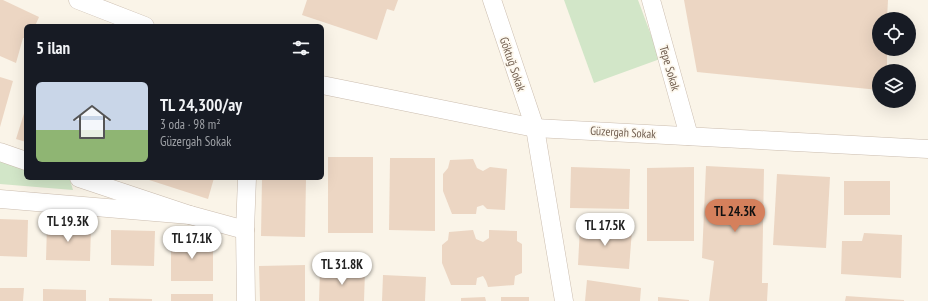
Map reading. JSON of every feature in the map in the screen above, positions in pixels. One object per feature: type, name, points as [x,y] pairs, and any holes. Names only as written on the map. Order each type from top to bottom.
[{"type":"street","name":"Göktuğ Sokak","points":[[492,0],[535,128],[564,301]]},
{"type":"street","name":"Tepe Sokak","points":[[650,0],[689,136]]},
{"type":"street","points":[[85,2],[140,24]]},
{"type":"street","name":"Güzergah Sokak","points":[[324,85],[535,128],[928,149]]},
{"type":"street","points":[[0,152],[24,160]]},
{"type":"street","points":[[85,180],[190,215],[245,230]]},
{"type":"street","points":[[246,301],[245,230],[247,180]]},
{"type":"street","points":[[0,199],[190,215]]},
{"type":"green space","points":[[564,0],[638,0],[660,59],[594,83]]},
{"type":"green space","points":[[0,158],[24,165],[24,180],[70,180],[73,190],[0,184]]},
{"type":"building","points":[[0,0],[3,0],[39,17],[36,24],[24,24],[24,38],[16,63],[0,56]]},
{"type":"building","points":[[307,0],[398,0],[394,11],[387,9],[377,40],[302,15]]},
{"type":"building","points":[[684,0],[888,0],[887,12],[872,12],[872,56],[887,56],[887,64],[872,64],[872,89],[697,72]]},
{"type":"building","points":[[0,77],[13,81],[0,127]]},
{"type":"building","points":[[24,113],[24,141],[16,139]]},
{"type":"building","points":[[328,157],[373,157],[373,233],[328,233]]},
{"type":"building","points":[[390,158],[435,158],[435,231],[389,230]]},
{"type":"building","points":[[473,159],[477,168],[483,171],[490,167],[507,169],[505,210],[487,209],[483,205],[477,207],[476,214],[452,214],[443,191],[443,174],[448,168],[450,160]]},
{"type":"building","points":[[706,166],[764,169],[762,283],[768,283],[767,301],[709,301],[714,261],[702,258]]},
{"type":"building","points":[[571,167],[630,169],[629,209],[570,208]]},
{"type":"building","points":[[694,167],[694,241],[647,241],[647,168]]},
{"type":"building","points":[[777,174],[830,177],[826,248],[773,245]]},
{"type":"building","points":[[149,180],[213,180],[208,199]]},
{"type":"building","points":[[262,180],[306,180],[305,237],[261,236]]},
{"type":"building","points":[[844,181],[890,181],[890,215],[844,215]]},
{"type":"building","points":[[0,219],[28,220],[27,257],[0,256]]},
{"type":"building","points":[[47,225],[91,226],[90,261],[46,260]]},
{"type":"building","points":[[580,226],[632,230],[629,269],[578,265]]},
{"type":"building","points":[[111,230],[155,231],[154,266],[111,265]]},
{"type":"building","points":[[473,230],[476,239],[483,242],[489,238],[489,230],[517,231],[517,241],[522,244],[522,273],[515,276],[514,285],[488,287],[483,276],[477,278],[476,285],[451,285],[442,263],[442,245],[448,240],[449,232]]},
{"type":"building","points":[[864,233],[902,235],[901,278],[841,274],[842,241],[862,241]]},
{"type":"building","points":[[171,238],[213,238],[213,281],[171,281]]},
{"type":"building","points":[[305,265],[305,301],[260,301],[259,266]]},
{"type":"building","points":[[320,270],[365,271],[364,301],[319,301]]},
{"type":"building","points":[[383,275],[426,277],[425,301],[382,301]]},
{"type":"building","points":[[587,280],[641,288],[640,301],[585,301]]},
{"type":"building","points":[[0,288],[24,288],[23,301],[0,301]]},
{"type":"building","points":[[43,289],[86,290],[86,301],[43,301]]},
{"type":"building","points":[[171,294],[213,294],[213,301],[171,301]]},
{"type":"building","points":[[846,296],[904,300],[904,301],[845,301]]},
{"type":"building","points":[[485,297],[486,301],[461,301],[461,298]]},
{"type":"building","points":[[501,297],[529,297],[529,301],[501,301]]},
{"type":"building","points":[[658,297],[689,300],[689,301],[658,301]]},
{"type":"building","points":[[109,298],[152,299],[152,301],[109,301]]}]
